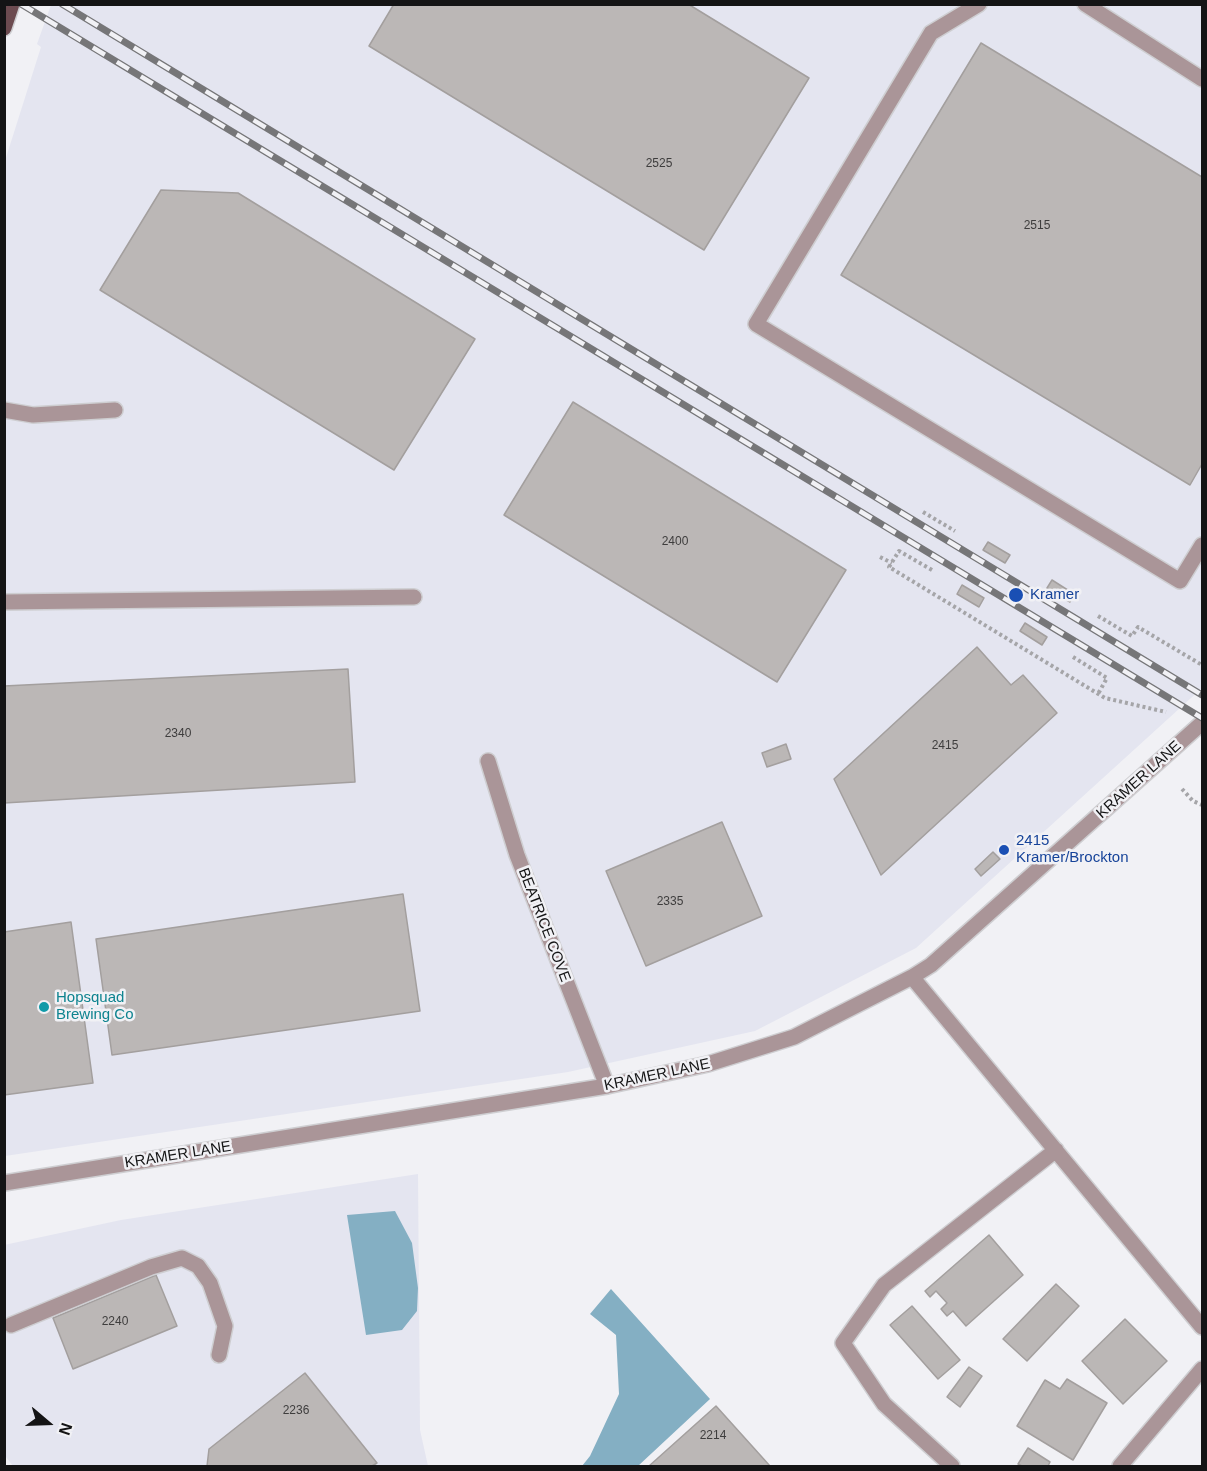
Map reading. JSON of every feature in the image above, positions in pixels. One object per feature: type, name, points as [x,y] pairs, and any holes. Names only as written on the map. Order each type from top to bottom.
[{"type":"main road","points":[[4,27],[12,4]]},
{"type":"street","points":[[979,4],[931,33],[756,324],[1180,581],[1198,566],[1203,545]]},
{"type":"street","points":[[1085,4],[1203,79]]},
{"type":"street","points":[[4,410],[33,415],[115,410]]},
{"type":"street","points":[[4,602],[414,597]]},
{"type":"street","name":"KRAMER LANE","points":[[4,1183],[607,1086],[708,1064],[795,1037],[931,965],[1203,723]]},
{"type":"street","name":"BEATRICE COVE","points":[[488,761],[517,855],[607,1086]]},
{"type":"street","points":[[912,977],[1203,1327]]},
{"type":"street","points":[[952,1467],[884,1404],[843,1343],[884,1285],[1056,1150]]},
{"type":"street","points":[[11,1325],[151,1267],[182,1258],[198,1266],[210,1283],[225,1326],[219,1354]]},
{"type":"street","points":[[1119,1467],[1203,1369]]},
{"type":"path","points":[[923,512],[955,531]]},
{"type":"path","points":[[932,570],[899,551],[889,567],[1105,698],[1166,712]]},
{"type":"path","points":[[880,557],[891,563]]},
{"type":"path","points":[[1098,616],[1132,636],[1138,627],[1203,665]]},
{"type":"path","points":[[1073,657],[1107,678],[1098,694]]},
{"type":"path","points":[[1182,789],[1193,801],[1203,805]]},
{"type":"shaded area","points":[[51,5],[1202,5],[1202,688],[916,948],[755,1031],[568,1072],[5,1156],[4,164],[41,47],[37,44]]},
{"type":"shaded area","points":[[418,1174],[420,1430],[428,1466],[13,1466],[6,1457],[4,1453],[4,1245],[121,1220]]},
{"type":"water","points":[[395,1211],[412,1243],[418,1288],[417,1311],[402,1330],[366,1335],[347,1215]]},
{"type":"water","points":[[611,1289],[710,1399],[638,1466],[582,1466],[590,1456],[619,1394],[616,1335],[590,1314]]},
{"type":"building","points":[[394,4],[688,4],[809,78],[704,250],[369,46]]},
{"type":"building","points":[[981,43],[1202,177],[1202,464],[1190,485],[841,275]]},
{"type":"building","points":[[161,190],[238,193],[475,339],[394,470],[100,290]]},
{"type":"building","points":[[573,402],[846,570],[777,682],[504,515]]},
{"type":"building","points":[[988,542],[1010,555],[1005,563],[983,550]]},
{"type":"building","points":[[1052,580],[1074,594],[1070,602],[1047,588]]},
{"type":"building","points":[[962,585],[984,598],[979,607],[957,594]]},
{"type":"building","points":[[1025,623],[1047,637],[1042,645],[1020,631]]},
{"type":"building","points":[[977,647],[1011,685],[1023,675],[1057,713],[881,875],[834,779]]},
{"type":"building","points":[[348,669],[355,782],[4,803],[4,686]]},
{"type":"building","points":[[786,744],[791,759],[767,767],[762,753]]},
{"type":"building","points":[[722,822],[762,916],[646,966],[606,871]]},
{"type":"building","points":[[993,852],[1000,859],[981,876],[975,869]]},
{"type":"building","points":[[403,894],[420,1011],[112,1055],[96,939]]},
{"type":"building","name":"Hopsquad Brewing Co","points":[[71,922],[93,1083],[4,1095],[4,932]]},
{"type":"building","points":[[989,1235],[1023,1275],[966,1326],[953,1311],[947,1316],[941,1309],[947,1303],[936,1291],[930,1297],[925,1291]]},
{"type":"building","points":[[156,1275],[177,1326],[73,1369],[53,1318]]},
{"type":"building","points":[[1056,1284],[1079,1306],[1027,1361],[1003,1339]]},
{"type":"building","points":[[912,1306],[960,1360],[938,1379],[890,1325]]},
{"type":"building","points":[[1125,1319],[1167,1361],[1123,1404],[1082,1361]]},
{"type":"building","points":[[969,1367],[982,1376],[960,1407],[947,1397]]},
{"type":"building","points":[[305,1373],[377,1463],[372,1466],[207,1466],[209,1449]]},
{"type":"building","points":[[1067,1379],[1107,1403],[1073,1460],[1017,1426],[1045,1380],[1060,1389]]},
{"type":"building","points":[[716,1406],[770,1466],[649,1466]]},
{"type":"building","points":[[1028,1448],[1050,1462],[1048,1466],[1018,1464]]},
{"type":"railway","points":[[21,4],[1202,718]]},
{"type":"railway","points":[[62,4],[1202,695]]},
{"type":"place","name":"Kramer","points":[[1016,595]]},
{"type":"place","name":"2415 Kramer/Brockton","points":[[1004,850]]},
{"type":"place","name":"Hopsquad Brewing Co","points":[[44,1007]]}]
